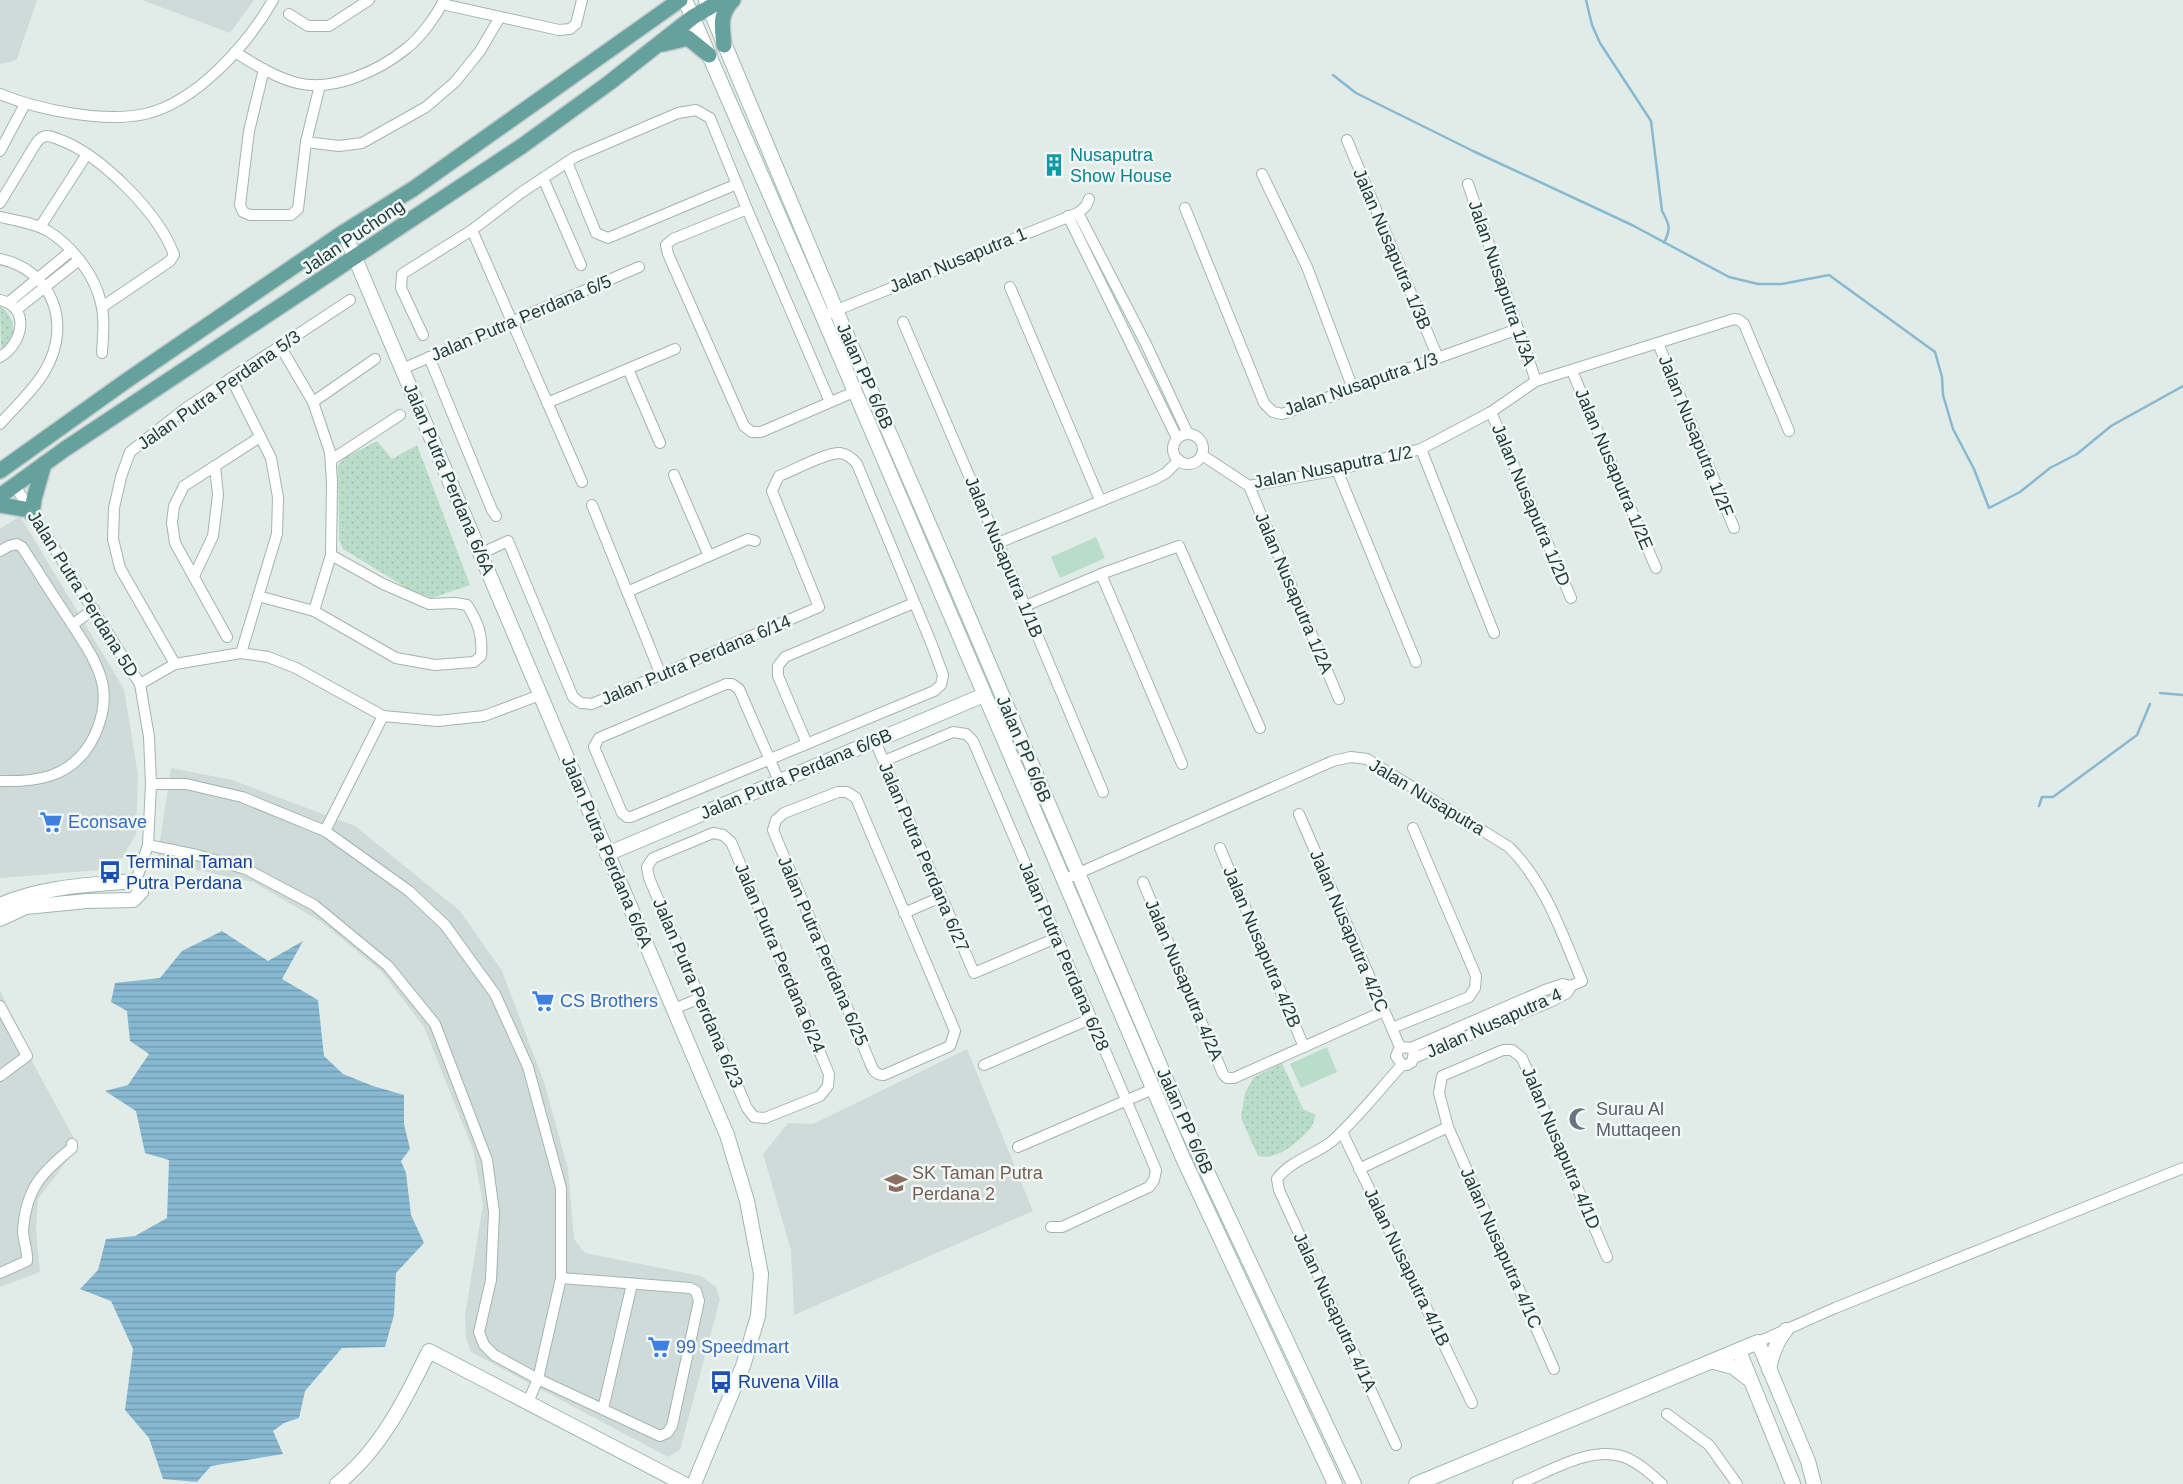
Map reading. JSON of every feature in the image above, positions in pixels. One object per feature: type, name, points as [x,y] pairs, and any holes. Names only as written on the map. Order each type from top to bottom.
[{"type":"main road","name":"Jalan Puchong","points":[[0,471],[126,381],[344,232],[413,189],[664,6],[680,0]]},
{"type":"main road","points":[[724,45],[722,17],[725,8],[733,0]]},
{"type":"main road","name":"Jalan Puchong","points":[[0,496],[44,464],[522,146],[609,83],[712,2]]},
{"type":"main road","points":[[654,47],[674,40],[688,38],[710,55]]},
{"type":"main road","points":[[0,481],[15,486],[15,472],[19,464],[44,445],[49,437]]},
{"type":"main road","points":[[0,505],[31,512],[44,464]]},
{"type":"street","points":[[0,94],[25,104],[87,114],[114,116],[145,114],[171,104],[218,72],[262,20],[273,0]]},
{"type":"street","points":[[289,14],[308,26],[329,26],[369,0]]},
{"type":"street","points":[[235,52],[264,69],[298,83],[320,85],[366,73],[408,48],[443,2],[559,30],[570,29],[576,24],[582,0]]},
{"type":"street","name":"Jalan PP 6/6B","points":[[685,0],[1182,1156],[1334,1484]]},
{"type":"street","name":"Jalan PP 6/6B","points":[[712,2],[724,45],[1187,1129],[1351,1479]]},
{"type":"street","points":[[306,142],[339,146],[362,143],[426,108],[462,74],[480,51],[500,17]]},
{"type":"street","points":[[264,69],[249,131],[240,206],[243,212],[250,215],[291,215],[298,209],[306,142],[320,85]]},
{"type":"street","points":[[0,151],[25,104]]},
{"type":"street","points":[[423,335],[400,288],[402,274],[472,230],[567,162],[678,113],[696,110],[710,118],[830,402]]},
{"type":"street","points":[[0,203],[42,137],[48,136],[64,141],[87,154],[126,186],[145,207],[170,245],[174,255],[170,261],[102,307]]},
{"type":"street","name":"Jalan Nusaputra 1/3B","points":[[1347,140],[1438,358]]},
{"type":"street","points":[[40,227],[87,154]]},
{"type":"street","points":[[567,162],[596,233],[608,238],[737,184]]},
{"type":"street","points":[[1262,174],[1307,267],[1353,390]]},
{"type":"street","points":[[543,178],[581,265]]},
{"type":"street","name":"Jalan Nusaputra 1/3A","points":[[1468,184],[1536,381]]},
{"type":"street","name":"Jalan Nusaputra 1","points":[[822,316],[1073,214],[1086,206],[1089,200]]},
{"type":"street","name":"Jalan Nusaputra 1/3","points":[[1185,208],[1268,408],[1273,412],[1282,414],[1353,390],[1518,329]]},
{"type":"street","points":[[747,209],[673,239],[666,245],[668,254],[744,426],[752,432],[761,432],[854,392]]},
{"type":"street","points":[[1073,214],[1132,316],[1188,434]]},
{"type":"street","points":[[1073,214],[1120,322],[1177,438],[1173,450],[1179,460],[1185,463],[1192,463],[1202,454],[1203,447],[1195,435],[1188,434],[1177,438]]},
{"type":"street","points":[[0,217],[40,227],[48,231],[79,260],[96,284],[102,307],[102,352]]},
{"type":"street","points":[[472,230],[582,482]]},
{"type":"street","name":"Jalan Putra Perdana 6/6A","points":[[344,232],[674,1009],[727,1135],[739,1170],[761,1274],[758,1316],[743,1366],[694,1484]]},
{"type":"street","points":[[9,304],[71,251]]},
{"type":"street","points":[[0,258],[25,268],[46,286],[55,308],[59,332],[54,354],[46,370],[0,424]]},
{"type":"street","points":[[9,304],[46,286],[79,260]]},
{"type":"street","name":"Jalan Putra Perdana 6/5","points":[[402,369],[639,267]]},
{"type":"street","points":[[1010,287],[1100,500]]},
{"type":"street","name":"Jalan Putra Perdana 5/3","points":[[175,664],[120,568],[113,539],[114,508],[121,477],[130,452],[186,408],[350,300]]},
{"type":"street","points":[[0,357],[13,348],[20,326],[9,304]]},
{"type":"street","points":[[1120,322],[1132,316]]},
{"type":"street","name":"Jalan Nusaputra 1/2","points":[[1202,454],[1249,486],[1337,470],[1421,449],[1491,412],[1536,381],[1734,319],[1744,324],[1789,431]]},
{"type":"street","name":"Jalan Nusaputra 1/1B","points":[[903,322],[1025,606],[1102,792]]},
{"type":"street","name":"Jalan Nusaputra 1/2F","points":[[1658,343],[1734,528]]},
{"type":"street","points":[[1134,351],[1146,344]]},
{"type":"street","points":[[280,346],[313,402],[330,452],[332,482],[331,555],[314,611]]},
{"type":"street","points":[[548,403],[675,348]]},
{"type":"street","points":[[429,357],[496,516]]},
{"type":"street","points":[[313,402],[375,359]]},
{"type":"street","points":[[628,369],[660,443]]},
{"type":"street","name":"Jalan Nusaputra 1/2E","points":[[1572,371],[1656,568]]},
{"type":"street","points":[[231,378],[271,458],[278,506],[277,534],[241,654]]},
{"type":"street","name":"Jalan Nusaputra 1/2D","points":[[1491,412],[1571,598]]},
{"type":"street","points":[[331,460],[400,415]]},
{"type":"street","points":[[227,637],[175,543],[172,523],[174,506],[184,486],[260,438]]},
{"type":"street","points":[[1421,449],[1494,633]]},
{"type":"street","name":"Jalan Putra Perdana 6/14","points":[[480,554],[508,541],[572,697],[581,703],[592,704],[819,607],[772,491],[779,476],[827,456],[841,453],[850,457],[857,464],[914,603]]},
{"type":"street","points":[[998,543],[1155,479],[1166,473],[1179,460]]},
{"type":"street","points":[[194,576],[213,536],[218,495],[215,466]]},
{"type":"street","points":[[1337,470],[1416,662]]},
{"type":"street","points":[[674,475],[708,556]]},
{"type":"street","name":"Jalan Putra Perdana 5D","points":[[15,486],[140,684],[149,737],[151,784],[148,845],[136,882]]},
{"type":"street","name":"Jalan Nusaputra 1/2A","points":[[1249,486],[1339,699]]},
{"type":"street","points":[[592,505],[661,675]]},
{"type":"street","points":[[627,592],[748,539],[755,541]]},
{"type":"street","points":[[0,551],[17,544],[22,547],[90,651],[102,680],[103,710],[98,730],[85,752],[63,772],[30,781],[0,781]]},
{"type":"street","points":[[1025,606],[1101,574],[1179,546],[1260,728]]},
{"type":"street","points":[[258,596],[314,611],[396,658],[435,665],[474,662],[480,656],[482,642],[479,624],[467,605],[455,603],[428,604],[384,584],[331,555]]},
{"type":"street","points":[[1101,574],[1182,764]]},
{"type":"street","points":[[779,781],[770,759],[739,689],[732,684],[726,684],[599,738],[594,746],[622,813],[627,817],[631,817],[770,759],[808,744],[934,691],[942,684],[942,675],[914,603],[785,657],[781,662],[778,666],[778,676],[808,744]]},
{"type":"street","points":[[72,625],[94,609]]},
{"type":"street","points":[[140,684],[175,664],[241,654],[268,657],[296,668],[383,716],[438,721],[484,716],[540,695]]},
{"type":"street","name":"Jalan Putra Perdana 6/6B","points":[[607,854],[984,695]]},
{"type":"street","points":[[325,831],[383,716]]},
{"type":"street","name":"Jalan Putra Perdana 6/28","points":[[884,761],[953,732],[966,734],[973,741],[1125,1102],[1156,1170],[1154,1180],[1149,1187],[1062,1227],[1051,1227]]},
{"type":"street","name":"Jalan Putra Perdana 6/27","points":[[875,741],[974,973],[1056,938]]},
{"type":"street","name":"Jalan Nusaputra","points":[[1063,880],[1333,761],[1351,757],[1367,759],[1509,848],[1526,865],[1539,885],[1582,981]]},
{"type":"street","points":[[151,784],[186,784],[242,797],[325,831],[409,891],[438,918],[466,952],[496,994],[528,1067],[561,1188],[560,1278],[538,1379],[528,1402]]},
{"type":"street","name":"Jalan Putra Perdana 6/25","points":[[838,792],[847,792],[856,798],[904,913],[952,1023],[955,1031],[954,1039],[950,1046],[884,1075],[878,1075],[874,1071],[773,830],[776,820],[784,813],[838,792]]},
{"type":"street","name":"Jalan Nusaputra 4/2C","points":[[1299,814],[1384,1011],[1392,1028],[1408,1051],[1396,1056],[1402,1065]]},
{"type":"street","points":[[1392,1028],[1468,997],[1476,988],[1476,976],[1413,828]]},
{"type":"street","name":"Jalan Putra Perdana 6/24","points":[[648,878],[647,867],[654,858],[713,833],[723,835],[731,842],[829,1074],[828,1086],[820,1096],[765,1118],[754,1116],[747,1108]]},
{"type":"street","points":[[148,845],[198,855],[246,868],[314,905],[388,966],[435,1024],[487,1160],[494,1212],[491,1280],[479,1332],[484,1345],[494,1355],[538,1379],[660,1436],[667,1433],[672,1426],[699,1301],[696,1291],[690,1288],[560,1278]]},
{"type":"street","name":"Jalan Nusaputra 4/2B","points":[[1220,848],[1304,1047]]},
{"type":"street","name":"Jalan Putra Perdana 6/23","points":[[648,878],[747,1108]]},
{"type":"street","points":[[0,905],[21,896],[58,888],[136,882],[141,892],[133,900],[87,901],[26,908],[0,919]]},
{"type":"street","name":"Jalan Nusaputra 4/2A","points":[[1143,882],[1223,1074],[1228,1078],[1234,1078],[1304,1047]]},
{"type":"street","points":[[0,892],[21,896]]},
{"type":"street","points":[[904,913],[941,897]]},
{"type":"street","name":"Jalan Nusaputra 4","points":[[1277,1179],[1286,1169],[1323,1148],[1342,1132],[1402,1065],[1407,1065],[1408,1051],[1545,990],[1563,984],[1571,986],[1582,981]]},
{"type":"street","points":[[674,1009],[700,998]]},
{"type":"street","points":[[0,1006],[27,1056],[0,1076]]},
{"type":"street","points":[[1304,1047],[1384,1011]]},
{"type":"street","points":[[984,1065],[1090,1019]]},
{"type":"street","name":"Jalan Nusaputra 4/1D","points":[[1448,1127],[1439,1093],[1442,1076],[1503,1050],[1512,1050],[1517,1053],[1522,1058],[1607,1257]]},
{"type":"street","points":[[1018,1147],[1153,1089]]},
{"type":"street","points":[[1360,1169],[1448,1127]]},
{"type":"street","name":"Jalan Nusaputra 4/1C","points":[[1448,1127],[1554,1369]]},
{"type":"street","name":"Jalan Nusaputra 4/1B","points":[[1342,1132],[1472,1403]]},
{"type":"street","points":[[0,1273],[27,1261],[23,1231],[30,1194],[48,1167],[72,1148],[72,1144]]},
{"type":"street","points":[[1416,1484],[2183,1168]]},
{"type":"street","name":"Jalan Nusaputra 4/1A","points":[[1277,1179],[1283,1199],[1396,1445]]},
{"type":"street","points":[[603,1409],[632,1284]]},
{"type":"street","points":[[1769,1370],[1772,1353],[1786,1330]]},
{"type":"street","points":[[1758,1342],[1808,1461],[1814,1484]]},
{"type":"street","points":[[338,1484],[354,1472],[382,1435],[408,1394],[429,1351],[684,1484]]},
{"type":"street","points":[[1739,1351],[1793,1484]]},
{"type":"street","points":[[1714,1362],[1733,1367],[1752,1382]]},
{"type":"street","points":[[1667,1414],[1709,1446],[1737,1484]]},
{"type":"street","points":[[1518,1484],[1541,1479],[1592,1454],[1624,1457],[1648,1472],[1662,1484]]},
{"type":"street","points":[[1351,1479],[1361,1484]]},
{"type":"shaded area","points":[[0,0],[37,0],[17,59],[0,64]]},
{"type":"shaded area","points":[[142,0],[254,0],[230,33]]},
{"type":"shaded area","points":[[20,516],[124,689],[138,775],[136,834],[122,858],[100,870],[0,878],[0,529]]},
{"type":"shaded area","points":[[171,768],[232,780],[355,826],[460,911],[502,971],[544,1082],[568,1169],[574,1239],[585,1253],[701,1276],[716,1287],[720,1299],[680,1450],[668,1457],[471,1352],[466,1337],[465,1316],[483,1204],[473,1150],[424,1027],[382,972],[323,923],[253,882],[157,861]]},
{"type":"shaded area","points":[[0,990],[28,1054],[78,1146],[38,1199],[36,1229],[40,1272],[0,1287]]},
{"type":"shaded area","name":"SK Taman Putra Perdana 2","points":[[967,1049],[1033,1211],[794,1315],[791,1250],[763,1154],[788,1123],[813,1124]]},
{"type":"green space","points":[[0,306],[9,316],[13,328],[11,340],[1,350]]},
{"type":"green space","points":[[377,441],[392,459],[417,445],[470,585],[432,598],[410,590],[343,549],[339,539],[338,465],[346,457]]},
{"type":"green space","points":[[1096,537],[1105,558],[1060,578],[1051,557]]},
{"type":"green space","points":[[1327,1047],[1337,1072],[1301,1088],[1290,1064]]},
{"type":"green space","points":[[1282,1063],[1303,1109],[1316,1115],[1311,1128],[1286,1150],[1272,1156],[1258,1156],[1241,1118],[1245,1093],[1254,1077]]},
{"type":"water","points":[[222,931],[268,961],[303,941],[282,979],[318,1000],[324,1056],[343,1074],[373,1086],[404,1095],[404,1124],[410,1149],[401,1161],[406,1173],[411,1215],[424,1243],[396,1273],[394,1315],[385,1347],[342,1348],[305,1391],[299,1418],[284,1423],[273,1431],[283,1454],[211,1466],[197,1482],[163,1479],[149,1438],[125,1410],[133,1349],[111,1301],[80,1289],[98,1270],[106,1239],[135,1236],[167,1218],[169,1160],[145,1153],[136,1111],[105,1091],[128,1085],[149,1054],[130,1041],[127,1011],[111,1002],[115,983],[160,978],[182,951]]},
{"type":"waterway","points":[[1586,0],[1592,25],[1600,43],[1651,121],[1662,211],[1669,227],[1664,243]]},
{"type":"waterway","points":[[1333,75],[1356,93],[1473,151],[1632,225],[1729,277],[1758,284],[1782,284],[1829,275],[1935,352],[1942,377],[1943,395],[1953,429],[1974,469],[1989,508],[2020,492],[2050,468],[2077,454],[2111,426],[2183,386]]},
{"type":"waterway","points":[[2160,693],[2183,695]]},
{"type":"waterway","points":[[2039,806],[2042,797],[2053,797],[2137,735],[2150,704]]},
{"type":"place","name":"Nusaputra Show House","points":[[1054,165]]},
{"type":"place","name":"Econsave","points":[[51,822]]},
{"type":"place","name":"Terminal Taman Putra Perdana","points":[[110,872]]},
{"type":"place","name":"CS Brothers","points":[[543,1001]]},
{"type":"place","name":"Surau Al Muttaqeen","points":[[1580,1119]]},
{"type":"place","name":"SK Taman Putra Perdana 2","points":[[896,1183]]},
{"type":"place","name":"99 Speedmart","points":[[659,1347]]},
{"type":"place","name":"Ruvena Villa","points":[[721,1382]]}]
